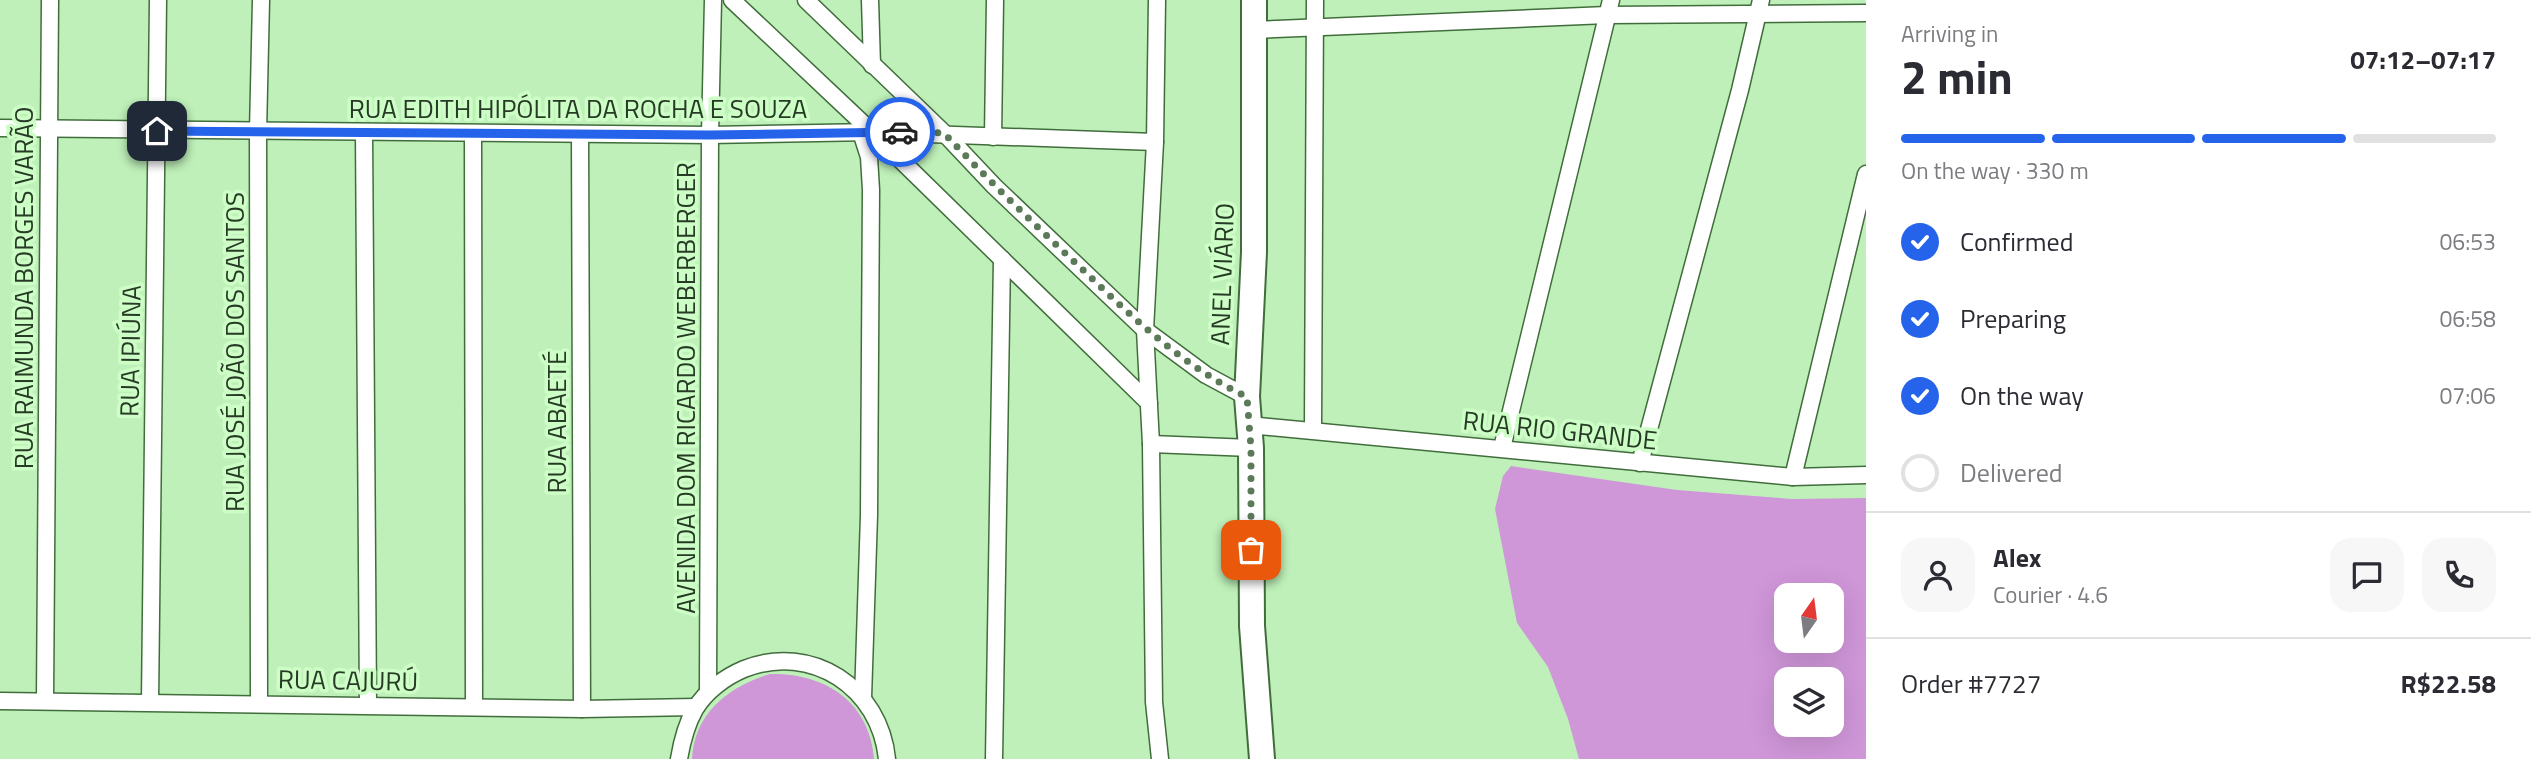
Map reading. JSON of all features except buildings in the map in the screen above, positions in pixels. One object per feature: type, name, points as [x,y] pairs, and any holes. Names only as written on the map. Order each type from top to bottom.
[{"type":"main road","name":"ANEL VIÁRIO","points":[[1254,0],[1254,252],[1247,397],[1250,436],[1252,626],[1262,759]]},
{"type":"street","name":"RUA RAIMUNDA BORGES VARÃO","points":[[45,701],[50,0]]},
{"type":"street","name":"RUA IPIÚNA","points":[[150,702],[158,0]]},
{"type":"street","name":"RUA JOSÉ JOÃO DOS SANTOS","points":[[259,704],[258,132],[261,0]]},
{"type":"street","name":"AVENIDA DOM RICARDO WEBERBERGER","points":[[708,692],[713,0]]},
{"type":"street","points":[[732,0],[1149,403]]},
{"type":"street","points":[[806,0],[944,133],[994,186],[1145,330],[1206,375],[1247,397]]},
{"type":"street","points":[[870,0],[872,65]]},
{"type":"street","points":[[993,137],[995,0]]},
{"type":"street","points":[[1157,0],[1155,142],[1145,330],[1151,444],[1154,702],[1160,759]]},
{"type":"street","points":[[1314,430],[1315,0]]},
{"type":"street","points":[[1255,30],[1609,8],[1760,7],[1866,13]]},
{"type":"street","points":[[1640,463],[1760,7]]},
{"type":"street","points":[[1502,448],[1609,8]]},
{"type":"street","name":"RUA EDITH HIPÓLITA DA ROCHA E SOUZA","points":[[0,128],[472,134],[710,135],[867,132],[1155,142]]},
{"type":"street","points":[[863,698],[869,516],[871,190],[867,132]]},
{"type":"street","points":[[364,133],[368,705]]},
{"type":"street","points":[[472,134],[474,707]]},
{"type":"street","name":"RUA ABAETÉ","points":[[580,134],[582,709]]},
{"type":"street","points":[[1793,477],[1866,174]]},
{"type":"street","points":[[994,759],[1002,260]]},
{"type":"street","name":"RUA RIO GRANDE","points":[[1151,444],[1314,430],[1793,477],[1866,475]]},
{"type":"street","points":[[679,759],[683,733],[696,707],[708,692],[731,674],[758,664],[787,661],[816,666],[842,679],[863,698],[877,719],[885,742],[887,759]]},
{"type":"street","name":"RUA CAJURÚ","points":[[0,701],[582,709],[696,707]]},
{"type":"shaded area","points":[[1511,466],[1677,490],[1792,499],[1866,498],[1866,759],[1579,759],[1568,719],[1548,667],[1517,623],[1495,509],[1503,476]]},
{"type":"shaded area","points":[[770,674],[809,679],[841,694],[863,721],[874,759],[692,759],[699,728],[716,704],[741,686]]},
{"type":"way so far","points":[[900,132],[944,133],[994,186],[1145,330],[1206,375],[1247,397],[1251,448],[1251,550]]},
{"type":"route","points":[[157,131],[710,135],[900,132]]}]
